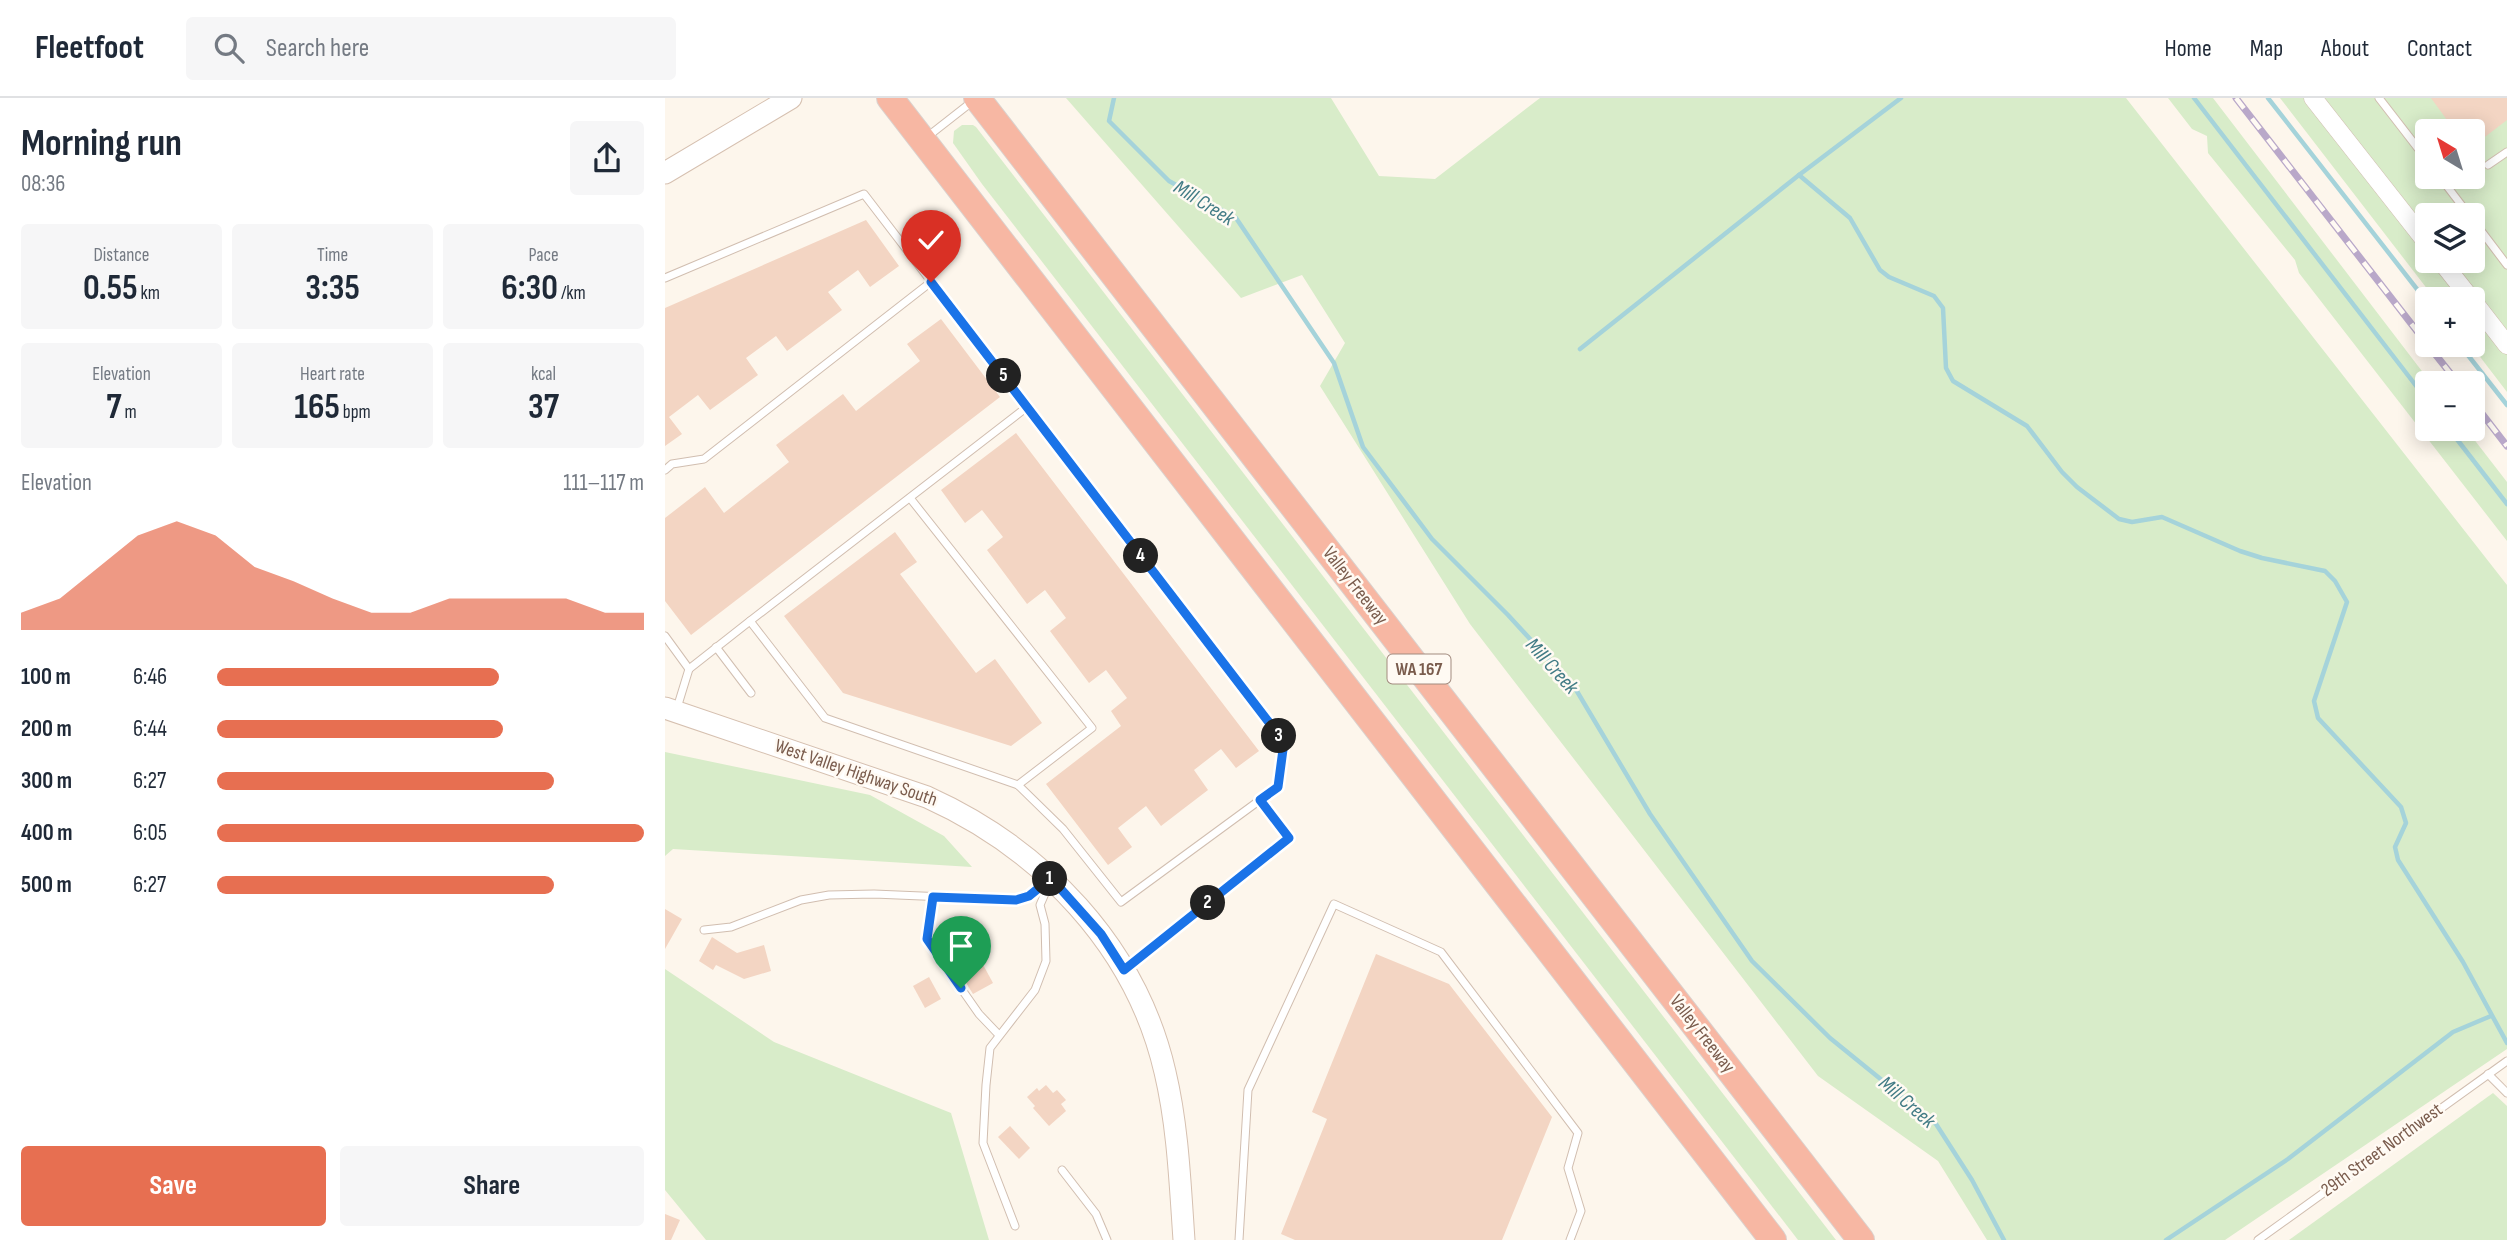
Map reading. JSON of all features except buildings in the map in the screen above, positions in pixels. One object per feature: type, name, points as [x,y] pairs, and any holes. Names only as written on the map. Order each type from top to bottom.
[{"type":"highway","points":[[890,98],[1773,1240]]},
{"type":"highway","name":"Valley Freeway","points":[[977,98],[1861,1240]]},
{"type":"main road","points":[[665,173],[791,98]]},
{"type":"main road","name":"West Valley Highway South","points":[[670,710],[927,797],[985,826],[1051,878],[1095,926],[1124,970],[1144,1011],[1164,1068],[1177,1136],[1184,1240]]},
{"type":"street","points":[[2313,98],[2415,228]]},
{"type":"street","points":[[2451,273],[2462,287]]},
{"type":"street","points":[[2485,317],[2507,345]]},
{"type":"lane","points":[[921,141],[977,98]]},
{"type":"lane","points":[[2379,98],[2415,144]]},
{"type":"lane","points":[[2488,165],[2507,152]]},
{"type":"lane","points":[[2449,189],[2460,203]]},
{"type":"lane","points":[[665,278],[864,194],[1284,742],[1278,787],[1121,902],[1063,829],[1018,785],[825,718],[750,621]]},
{"type":"lane","points":[[2485,236],[2507,265]]},
{"type":"lane","points":[[665,470],[672,464],[704,459],[931,282]]},
{"type":"lane","points":[[670,710],[689,669],[1027,407]]},
{"type":"lane","points":[[910,498],[1092,728],[1018,785]]},
{"type":"lane","points":[[665,636],[689,669]]},
{"type":"lane","points":[[716,648],[751,693]]},
{"type":"lane","points":[[1124,970],[1289,838],[1260,800]]},
{"type":"lane","points":[[704,930],[731,927],[801,900],[829,895],[874,894],[1016,900],[1029,896],[1051,878]]},
{"type":"lane","points":[[1015,1226],[983,1143],[982,1125],[990,1048],[1035,990],[1047,961],[1046,933],[1040,905],[1051,878]]},
{"type":"lane","points":[[933,897],[927,931],[930,944],[979,1014],[999,1035]]},
{"type":"lane","points":[[1239,1240],[1248,1090],[1334,904],[1441,952],[1578,1133],[1568,1168],[1581,1211],[1570,1240]]},
{"type":"lane","name":"29th Street Northwest","points":[[2258,1240],[2507,1061]]},
{"type":"lane","points":[[2488,1074],[2507,1093]]},
{"type":"lane","points":[[1062,1170],[1096,1214],[1107,1240]]},
{"type":"green space","points":[[1066,98],[1331,98],[1379,176],[1435,179],[1540,98],[2126,98],[2507,585],[2507,1049],[2225,1240],[1987,1240],[1938,1161],[1818,1076],[1470,624],[1320,386],[1345,343],[1302,275],[1241,298]]},
{"type":"green space","points":[[2168,98],[2213,98],[2422,371],[2415,371],[2415,422],[2299,273],[2295,260],[2208,153],[2207,136],[2192,129]]},
{"type":"green space","points":[[2280,98],[2507,98],[2507,392],[2480,357],[2485,357],[2485,287],[2426,287]]},
{"type":"green space","points":[[962,125],[976,127],[1836,1240],[1798,1240],[982,184],[953,143],[954,131]]},
{"type":"green space","points":[[2429,441],[2475,441],[2507,482],[2507,541]]},
{"type":"green space","points":[[665,752],[870,795],[944,836],[972,867],[673,849],[665,856]]},
{"type":"green space","points":[[665,969],[774,1042],[951,1113],[989,1240],[706,1240],[665,1190]]},
{"type":"green space","points":[[2493,1093],[2507,1106],[2507,1240],[2289,1240]]},
{"type":"waterway","name":"Mill Creek","points":[[1114,98],[1109,121],[1169,181],[1236,218],[1334,363],[1363,447],[1432,539],[1508,615],[1575,688],[1650,814],[1752,961],[1830,1038],[1936,1124],[1972,1180],[2004,1240]]},
{"type":"waterway","points":[[1580,349],[1799,175],[1901,98]]},
{"type":"waterway","points":[[2194,98],[2415,384]]},
{"type":"waterway","points":[[2268,98],[2415,287]]},
{"type":"waterway","points":[[1799,175],[1850,218],[1880,270],[1889,277],[1934,296],[1943,308],[1946,368],[1953,381],[2027,426],[2062,472],[2119,519],[2132,522],[2162,517],[2240,551],[2325,571],[2335,581],[2347,602],[2314,701],[2318,718],[2401,807],[2406,823],[2395,847],[2398,860],[2463,962],[2507,1043]]},
{"type":"waterway","points":[[2469,357],[2507,405]]},
{"type":"waterway","points":[[2458,441],[2507,504]]},
{"type":"waterway","name":"Mill Creek","points":[[2166,1240],[2288,1159],[2453,1032],[2491,1016]]},
{"type":"railway","points":[[2236,98],[2415,329]]},
{"type":"railway","points":[[2437,357],[2449,371]]},
{"type":"railway","points":[[2485,418],[2507,446]]},
{"type":"route","points":[[931,282],[1284,742],[1278,787],[1260,800],[1289,838],[1124,970],[1101,934],[1051,878],[1029,896],[1016,900],[933,897],[927,939],[961,988]]}]
